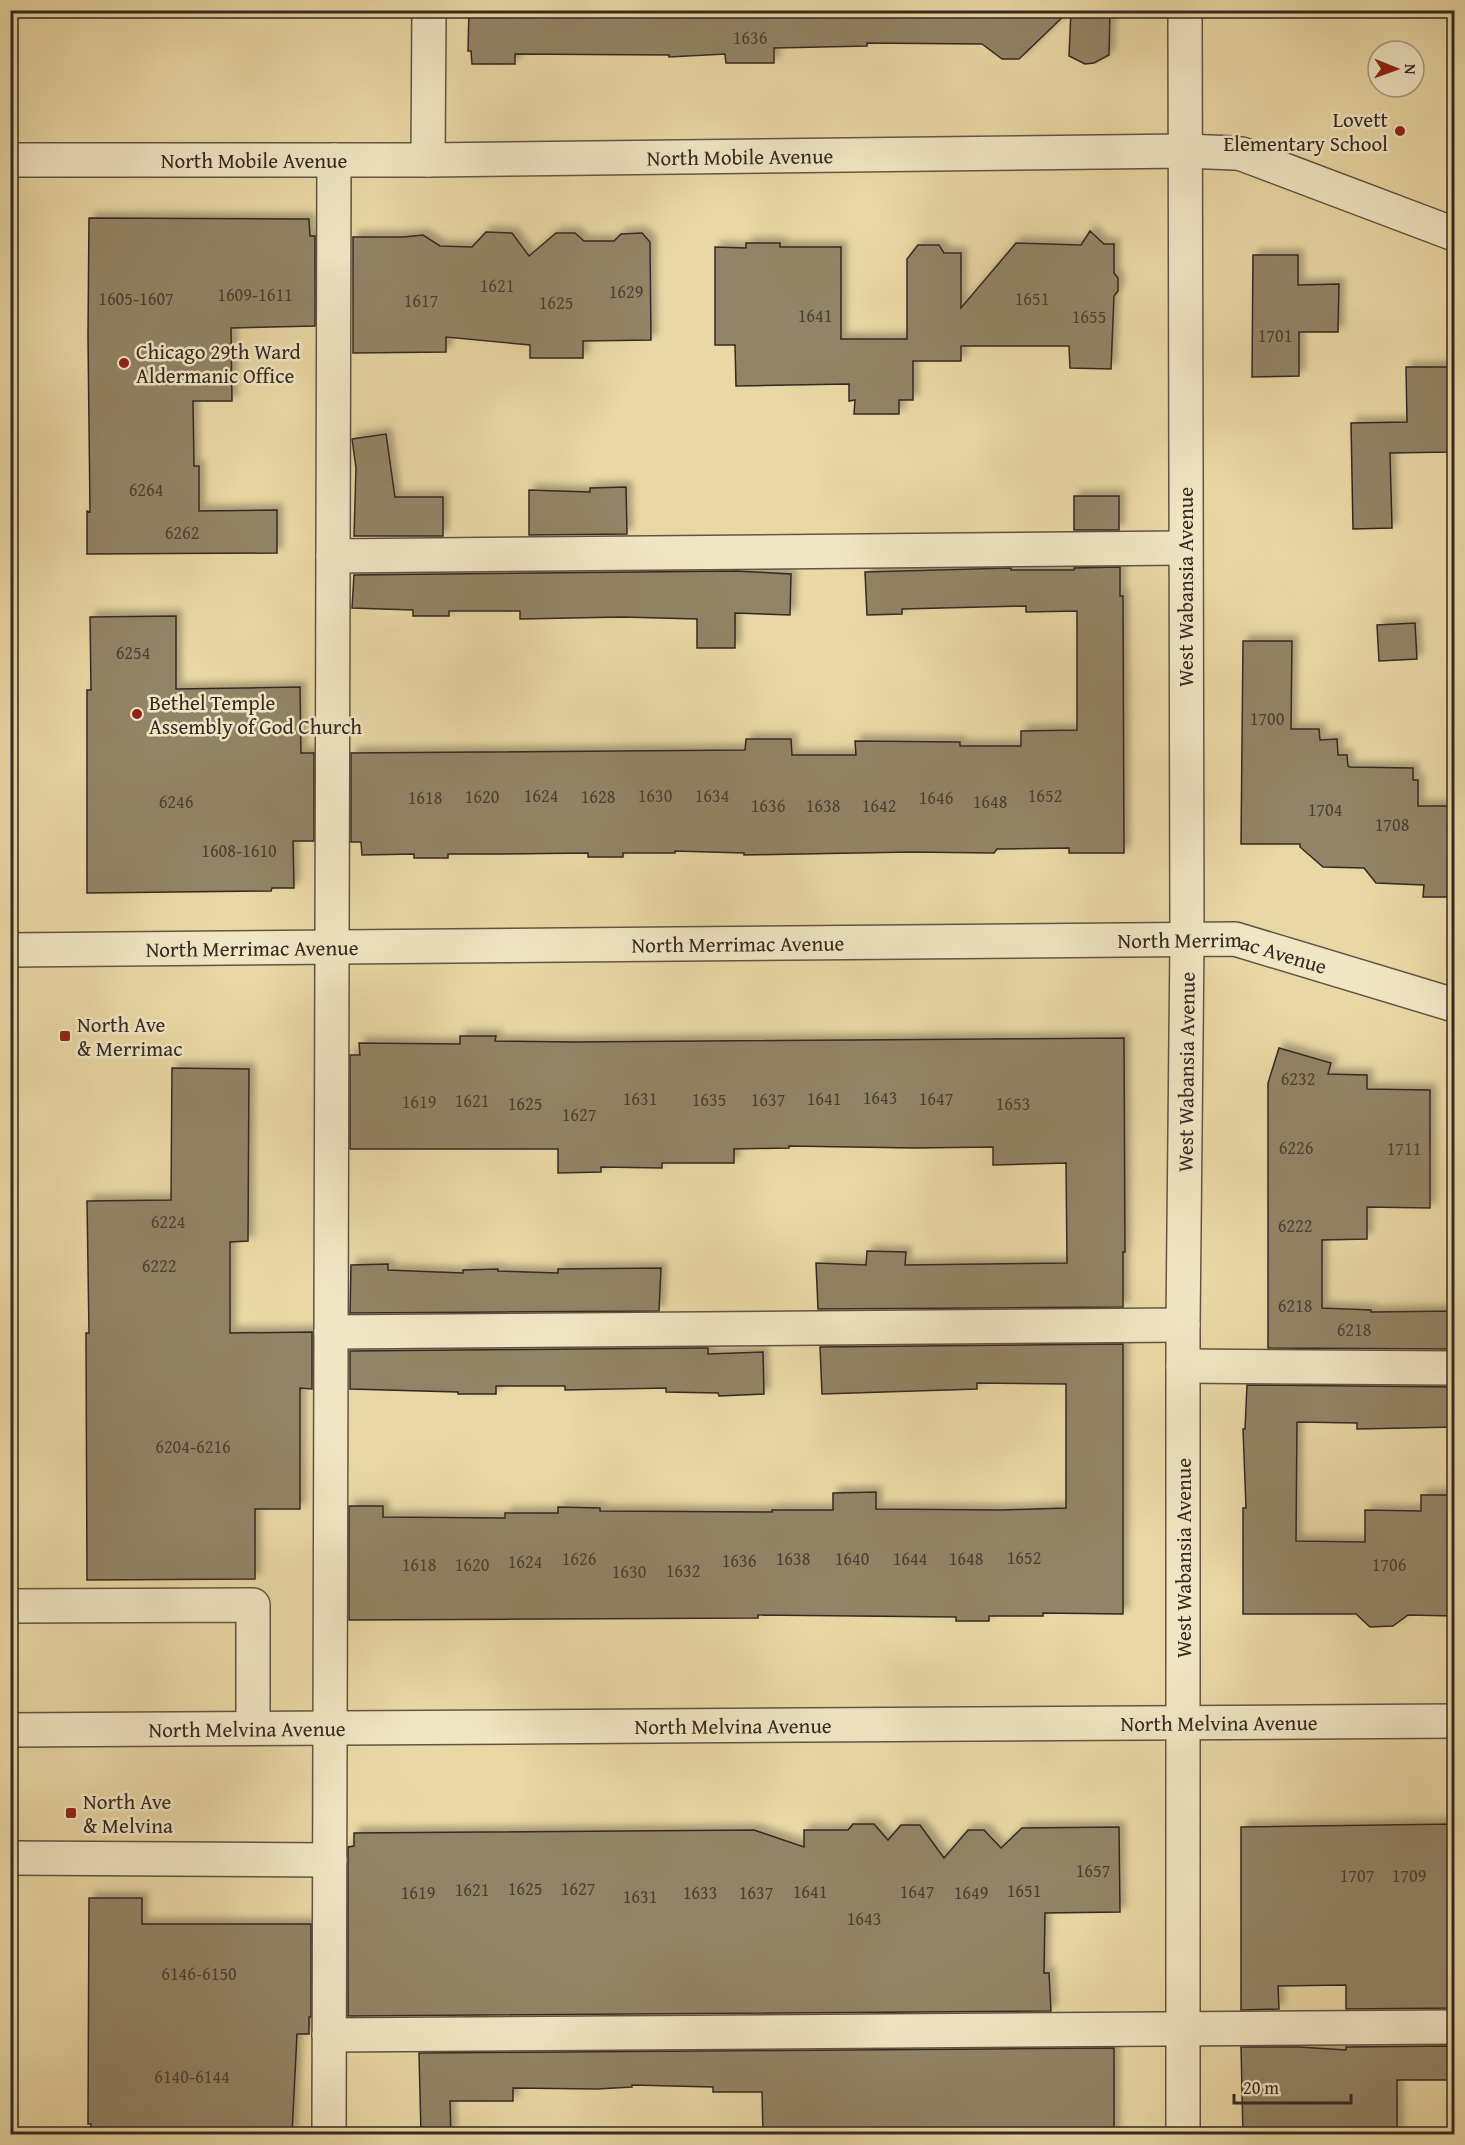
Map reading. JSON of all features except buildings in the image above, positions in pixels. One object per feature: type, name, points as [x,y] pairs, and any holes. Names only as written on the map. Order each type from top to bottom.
[{"type":"street","points":[[428,160],[429,10]]},
{"type":"street","name":"West Wabansia Avenue","points":[[1183,2134],[1183,1366],[1187,940],[1185,10]]},
{"type":"street","name":"North Mobile Avenue","points":[[10,160],[428,160],[1185,151],[1242,154],[1455,234]]},
{"type":"street","points":[[329,2134],[334,160]]},
{"type":"street","points":[[333,556],[1185,548]]},
{"type":"street","name":"North Merrimac Avenue","points":[[10,950],[1235,939],[1455,1005]]},
{"type":"street","points":[[331,1332],[1184,1325]]},
{"type":"street","points":[[1183,1366],[1455,1368]]},
{"type":"street","points":[[10,1606],[253,1605],[253,1728]]},
{"type":"street","name":"North Melvina Avenue","points":[[10,1730],[1455,1721]]},
{"type":"street","points":[[10,1858],[330,1860]]},
{"type":"street","points":[[329,2035],[1455,2027]]},
{"type":"place","name":"Lovett Elementary School","points":[[1400,131]]},
{"type":"place","name":"Chicago 29th Ward Aldermanic Office","points":[[124,363]]},
{"type":"place","name":"Bethel Temple Assembly of God Church","points":[[137,714]]},
{"type":"place","name":"North Ave & Merrimac","points":[[65,1036]]},
{"type":"place","name":"North Ave & Melvina","points":[[71,1813]]}]
